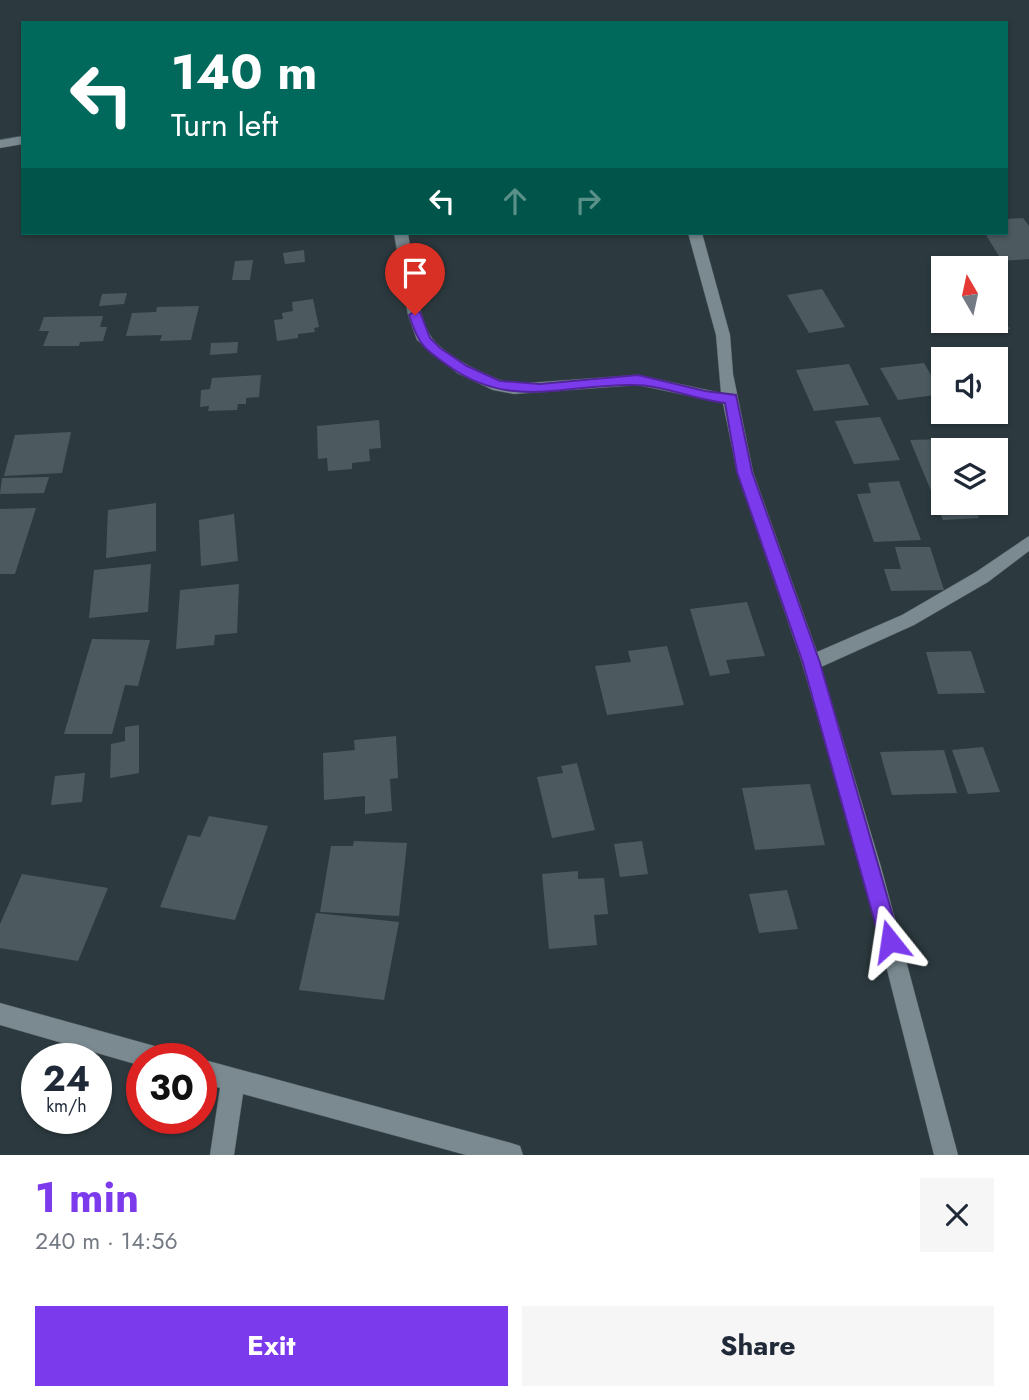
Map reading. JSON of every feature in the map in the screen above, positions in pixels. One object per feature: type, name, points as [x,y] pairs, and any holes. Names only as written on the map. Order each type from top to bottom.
[{"type":"street","points":[[0,144],[21,140]]},
{"type":"street","points":[[401,235],[415,315],[424,340],[462,369],[498,386],[514,389],[638,380],[705,396],[731,399]]},
{"type":"street","points":[[696,235],[723,335],[725,374],[744,472],[811,663],[871,867],[946,1155]]},
{"type":"street","points":[[811,663],[908,620],[982,577],[1029,542]]},
{"type":"street","points":[[0,1014],[126,1050]]},
{"type":"street","points":[[217,1076],[512,1155]]},
{"type":"street","points":[[222,1155],[233,1080]]},
{"type":"building","points":[[1023,218],[1029,226],[1029,259],[1008,261],[1008,256],[999,256],[986,235],[1008,235],[1008,219]]},
{"type":"building","points":[[304,250],[305,262],[285,264],[283,253]]},
{"type":"building","points":[[253,260],[250,280],[232,280],[235,261]]},
{"type":"building","points":[[822,289],[845,327],[809,333],[787,295]]},
{"type":"building","points":[[127,293],[124,304],[99,306],[102,294]]},
{"type":"building","points":[[313,299],[319,327],[314,328],[315,332],[277,341],[274,320],[283,319],[282,313],[293,311],[292,302]]},
{"type":"building","points":[[199,306],[191,340],[160,341],[162,335],[126,336],[132,313],[156,312],[157,307]]},
{"type":"building","points":[[103,316],[100,327],[107,327],[103,341],[80,342],[79,346],[43,346],[49,331],[39,331],[44,317]]},
{"type":"building","points":[[238,342],[237,353],[210,355],[211,343]]},
{"type":"building","points":[[924,363],[931,375],[931,396],[898,400],[880,368]]},
{"type":"building","points":[[849,364],[869,405],[814,411],[796,370]]},
{"type":"building","points":[[261,375],[259,397],[246,398],[246,404],[238,404],[237,410],[208,411],[209,406],[200,407],[201,390],[210,389],[212,378]]},
{"type":"building","points":[[880,417],[900,460],[854,464],[835,421]]},
{"type":"building","points":[[379,420],[381,448],[369,449],[370,461],[352,463],[352,469],[328,471],[327,458],[318,459],[317,426]]},
{"type":"building","points":[[71,432],[62,473],[4,476],[15,435]]},
{"type":"building","points":[[931,439],[931,491],[910,440]]},
{"type":"building","points":[[49,477],[44,493],[0,494],[2,478]]},
{"type":"building","points":[[899,481],[921,540],[874,542],[857,494],[871,493],[868,483]]},
{"type":"building","points":[[156,503],[156,551],[106,558],[108,510]]},
{"type":"building","points":[[36,508],[15,574],[0,574],[0,509]]},
{"type":"building","points":[[234,514],[238,561],[201,566],[199,520]]},
{"type":"building","points":[[941,515],[978,515],[979,518],[943,520]]},
{"type":"building","points":[[895,547],[930,547],[944,590],[891,591],[884,569],[901,569]]},
{"type":"building","points":[[151,564],[148,612],[89,618],[94,570]]},
{"type":"building","points":[[239,584],[237,633],[215,635],[214,645],[176,649],[180,590]]},
{"type":"building","points":[[747,602],[765,656],[726,660],[730,673],[710,676],[690,609]]},
{"type":"building","points":[[92,639],[150,640],[138,686],[125,685],[112,734],[64,734]]},
{"type":"building","points":[[667,646],[684,705],[607,715],[595,666],[631,662],[628,651]]},
{"type":"building","points":[[971,651],[985,693],[938,694],[926,652]]},
{"type":"building","points":[[139,725],[139,773],[110,778],[111,744],[125,741],[125,727]]},
{"type":"building","points":[[396,736],[398,778],[390,779],[392,811],[365,814],[365,796],[324,800],[323,753],[355,750],[354,740]]},
{"type":"building","points":[[983,747],[1000,792],[968,794],[952,750]]},
{"type":"building","points":[[944,750],[957,793],[892,795],[880,752]]},
{"type":"building","points":[[577,763],[595,830],[552,838],[537,777],[563,773],[561,766]]},
{"type":"building","points":[[85,773],[82,802],[51,805],[55,776]]},
{"type":"building","points":[[810,784],[825,845],[755,850],[742,788]]},
{"type":"building","points":[[209,816],[268,826],[235,920],[160,907],[188,835],[200,837]]},
{"type":"building","points":[[354,841],[407,843],[399,916],[320,912],[331,846],[353,846]]},
{"type":"building","points":[[642,841],[648,874],[620,877],[614,844]]},
{"type":"building","points":[[578,871],[578,879],[604,878],[608,914],[594,915],[597,945],[549,949],[542,874]]},
{"type":"building","points":[[22,874],[108,888],[78,961],[0,948],[0,924]]},
{"type":"building","points":[[787,890],[798,929],[759,933],[749,894]]},
{"type":"building","points":[[316,913],[399,922],[384,1000],[299,990]]},
{"type":"route","points":[[415,315],[424,340],[435,351],[462,369],[498,386],[540,389],[638,380],[705,396],[731,399],[744,472],[811,663],[890,941]]}]
